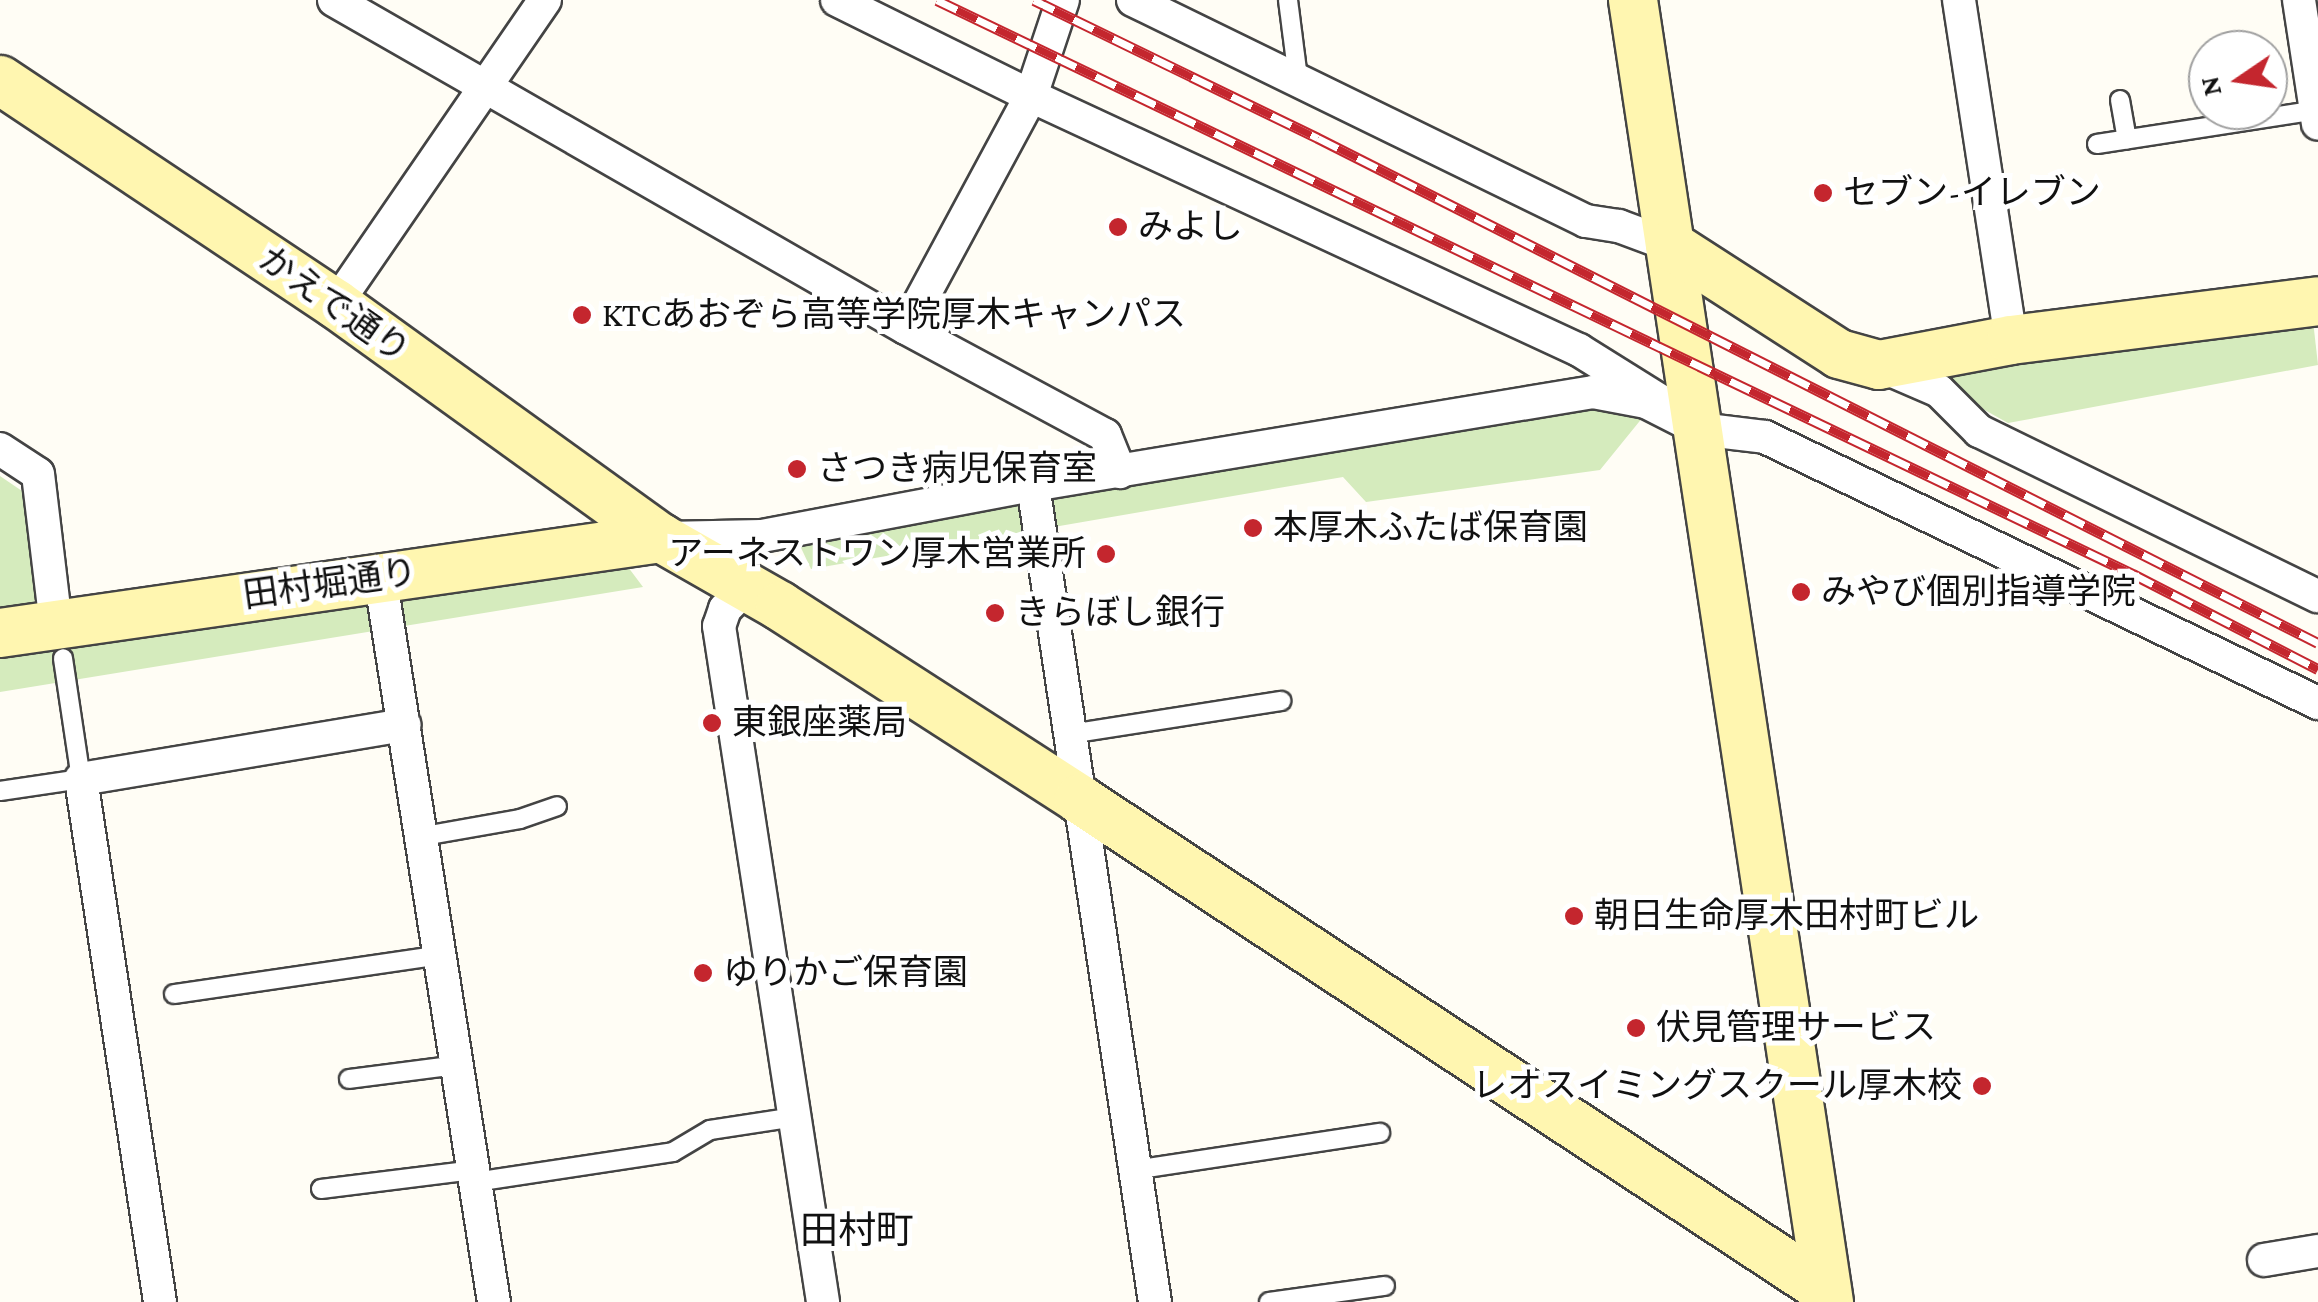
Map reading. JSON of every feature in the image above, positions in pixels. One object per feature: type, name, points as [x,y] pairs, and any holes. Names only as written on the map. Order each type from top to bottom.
[{"type":"street","points":[[334,0],[906,328],[1105,435],[1120,472]]},
{"type":"street","points":[[336,304],[546,0]]},
{"type":"street","points":[[837,0],[1031,96],[1579,350],[1617,369],[1698,428]]},
{"type":"street","points":[[906,328],[1031,96],[1062,0]]},
{"type":"street","points":[[1133,0],[1586,221],[1619,226],[1670,245],[1838,354],[1879,365],[1939,391],[1979,431],[2318,596]]},
{"type":"street","points":[[1633,0],[1828,1296]]},
{"type":"street","points":[[1960,0],[2011,340]]},
{"type":"street","points":[[2299,0],[2317,116]]},
{"type":"street","name":"かえで通り","points":[[0,80],[336,304],[661,538],[747,587],[1079,798],[1828,1296]]},
{"type":"street","points":[[1879,365],[2011,340],[2318,301]]},
{"type":"street","points":[[661,538],[762,536],[1033,484],[1593,392],[1646,402],[1698,428],[1765,436],[2318,703]]},
{"type":"street","points":[[0,450],[38,474],[59,642]]},
{"type":"street","points":[[1033,484],[1154,1302]]},
{"type":"street","name":"田村堀通り","points":[[0,634],[59,642],[380,576],[661,538]]},
{"type":"street","points":[[380,576],[424,836],[494,1302]]},
{"type":"street","points":[[747,587],[724,609],[719,626],[822,1302]]},
{"type":"street","points":[[160,1302],[81,779],[405,725]]},
{"type":"lane","points":[[1288,0],[1298,78]]},
{"type":"lane","points":[[2120,100],[2126,139]]},
{"type":"lane","points":[[2096,144],[2317,116]]},
{"type":"lane","points":[[0,791],[81,779],[59,642]]},
{"type":"lane","points":[[1070,734],[1281,701]]},
{"type":"lane","points":[[424,836],[520,819],[557,806]]},
{"type":"lane","points":[[174,994],[440,955]]},
{"type":"lane","points":[[348,1080],[457,1065]]},
{"type":"lane","points":[[321,1190],[673,1152],[710,1130],[795,1117]]},
{"type":"lane","points":[[1134,1170],[1380,1133]]},
{"type":"lane","points":[[1269,1302],[1337,1297],[1384,1286]]},
{"type":"green space","points":[[2311,303],[2318,365],[2008,423],[1956,394],[1946,363]]},
{"type":"green space","points":[[1608,403],[1643,417],[1600,470],[1366,502],[1343,477],[811,569],[794,533]]},
{"type":"green space","points":[[0,476],[22,491],[38,594],[32,605],[0,609]]},
{"type":"green space","points":[[622,559],[643,587],[0,692],[0,652]]},
{"type":"railway","points":[[937,0],[2133,574],[2318,669]]},
{"type":"railway","points":[[1034,0],[1318,138],[2318,643]]},
{"type":"place","name":"セブン-イレブン","points":[[1823,193]]},
{"type":"place","name":"みよし","points":[[1118,227]]},
{"type":"place","name":"KTCあおぞら高等学院厚木キャンパス","points":[[582,315]]},
{"type":"place","name":"さつき病児保育室","points":[[797,469]]},
{"type":"place","name":"本厚木ふたば保育園","points":[[1253,528]]},
{"type":"place","name":"アーネストワン厚木営業所","points":[[1106,554]]},
{"type":"place","name":"みやび個別指導学院","points":[[1801,592]]},
{"type":"place","name":"きらぼし銀行","points":[[995,613]]},
{"type":"place","name":"東銀座薬局","points":[[712,723]]},
{"type":"place","name":"朝日生命厚木田村町ビル","points":[[1574,916]]},
{"type":"place","name":"ゆりかご保育園","points":[[703,973]]},
{"type":"place","name":"伏見管理サービス","points":[[1636,1028]]},
{"type":"place","name":"レオスイミングスクール厚木校","points":[[1982,1086]]},
{"type":"district","name":"田村町","points":[[857,1231]]}]
